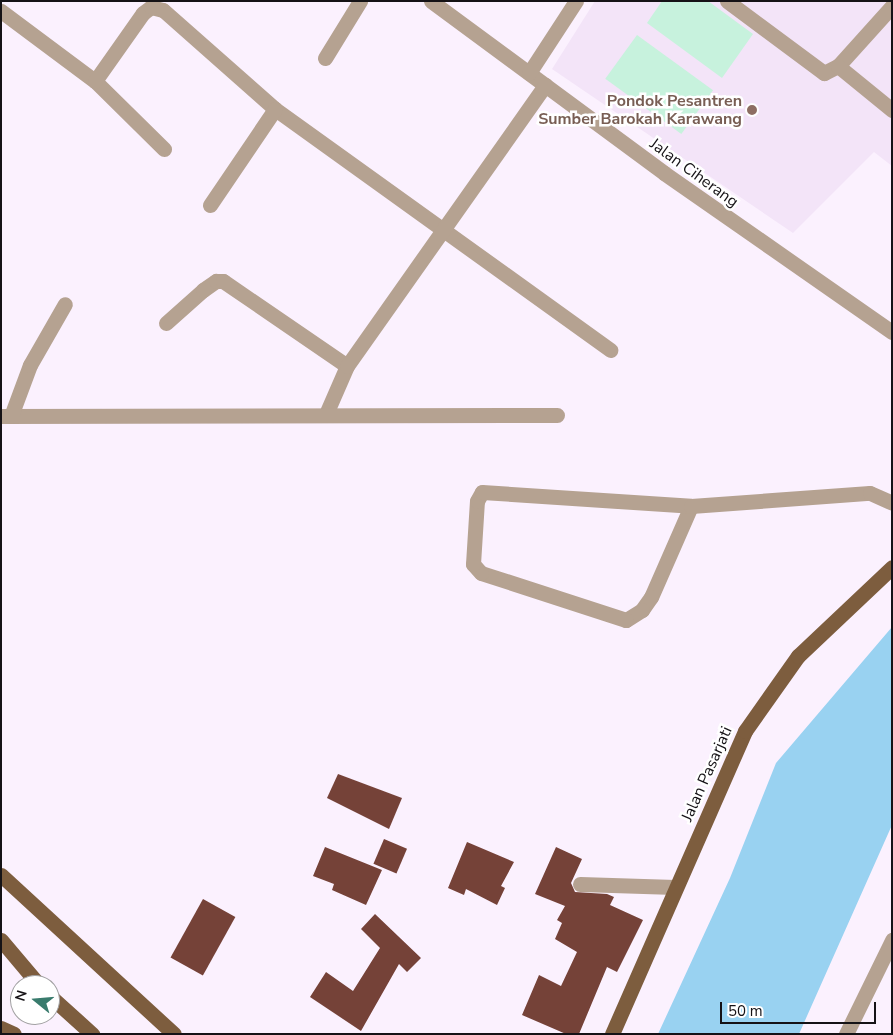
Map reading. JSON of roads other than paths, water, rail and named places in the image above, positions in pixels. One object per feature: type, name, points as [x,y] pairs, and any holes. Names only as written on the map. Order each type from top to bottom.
[{"type":"main road","name":"Jalan Pasarjati","points":[[612,1034],[745,731],[773,688],[798,656],[892,567]]},
{"type":"main road","points":[[1,875],[76,948],[174,1034]]},
{"type":"main road","points":[[1,940],[31,975]]},
{"type":"main road","points":[[60,1005],[92,1034]]},
{"type":"main road","points":[[1,1028],[14,1034]]},
{"type":"street","points":[[325,58],[360,1]]},
{"type":"street","name":"Jalan Ciherang","points":[[431,1],[545,85],[892,332]]},
{"type":"street","points":[[529,73],[576,1]]},
{"type":"street","points":[[727,1],[817,71],[830,72],[838,66],[892,6]]},
{"type":"street","points":[[95,81],[143,13],[158,7],[171,15],[275,108],[610,350]]},
{"type":"street","points":[[1,11],[95,81],[164,149]]},
{"type":"street","points":[[838,66],[892,110]]},
{"type":"street","points":[[326,414],[347,366],[442,228],[545,85]]},
{"type":"street","points":[[210,205],[275,108]]},
{"type":"street","points":[[166,323],[203,290],[216,281],[223,282],[347,366]]},
{"type":"street","points":[[65,304],[30,365],[6,416],[556,415]]},
{"type":"street","points":[[691,506],[651,597],[642,610],[626,620],[481,573],[473,564],[477,501],[482,492],[691,506],[870,492],[892,503]]},
{"type":"street","points":[[580,884],[676,888]]},
{"type":"street","points":[[846,1034],[892,940]]},
{"type":"water","points":[[892,627],[892,825],[799,1034],[658,1034],[730,878],[776,763]]},
{"type":"place","name":"Pondok Pesantren Sumber Barokah Karawang","points":[[752,110]]}]
